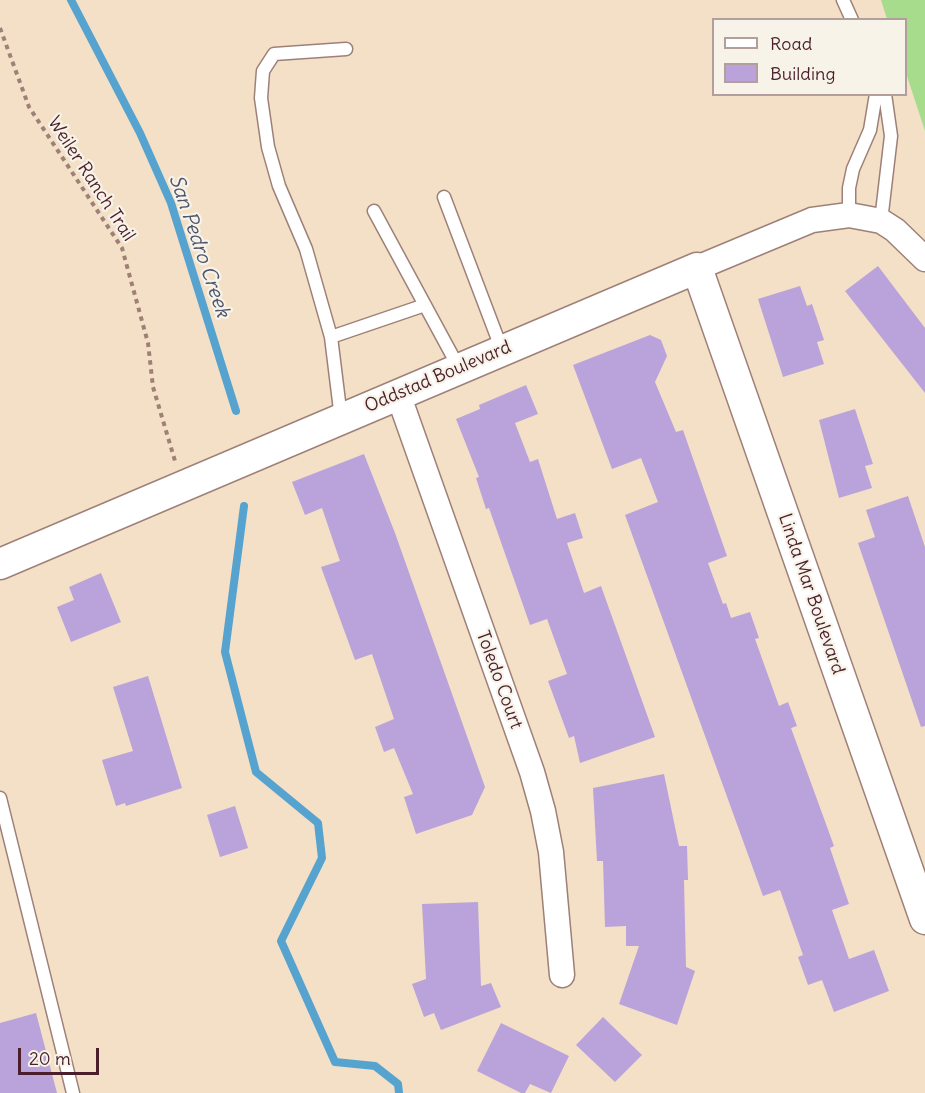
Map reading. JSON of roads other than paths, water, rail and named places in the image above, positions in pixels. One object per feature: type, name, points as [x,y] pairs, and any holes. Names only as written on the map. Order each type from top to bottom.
[{"type":"street","name":"Oddstad Boulevard","points":[[0,564],[812,220],[849,215],[881,221]]},
{"type":"street","points":[[881,221],[908,240],[925,260]]},
{"type":"street","name":"Linda Mar Boulevard","points":[[697,268],[925,920]]},
{"type":"street","name":"Toledo Court","points":[[398,394],[543,811],[551,852],[562,975]]},
{"type":"lane","points":[[843,0],[851,18]]},
{"type":"lane","points":[[341,418],[332,337],[306,249],[279,186],[268,147],[261,98],[262,79],[267,62],[274,54],[346,49]]},
{"type":"lane","points":[[849,215],[851,178],[870,130],[876,96]]},
{"type":"lane","points":[[881,221],[891,136],[885,96]]},
{"type":"lane","points":[[444,196],[502,350]]},
{"type":"lane","points":[[374,211],[459,368]]},
{"type":"lane","points":[[332,337],[424,305]]},
{"type":"lane","points":[[0,798],[73,1093]]},
{"type":"waterway","name":"San Pedro Creek","points":[[71,0],[140,133],[171,203],[236,411]]},
{"type":"waterway","name":"San Pedro Creek","points":[[244,506],[225,652],[256,772],[318,823],[322,858],[281,941],[335,1062],[375,1066],[398,1084],[399,1093]]}]
